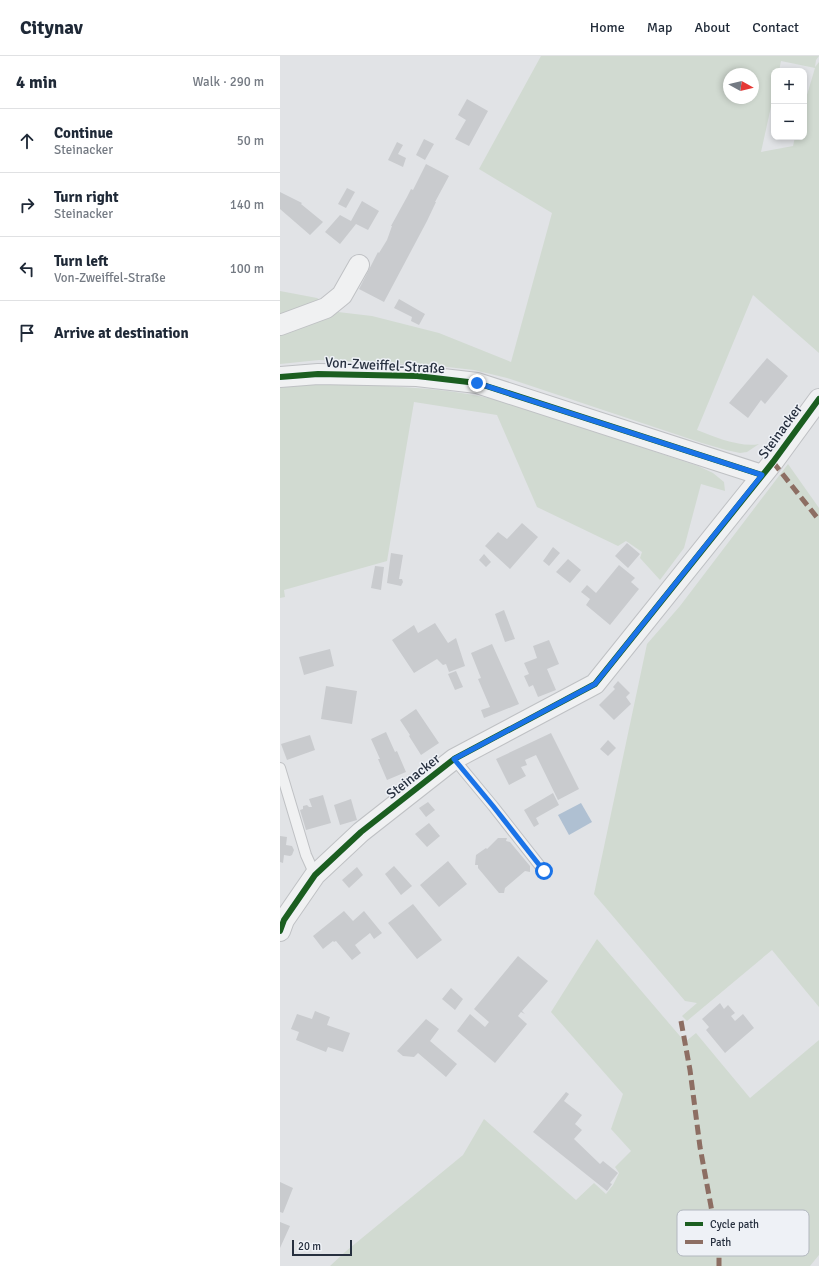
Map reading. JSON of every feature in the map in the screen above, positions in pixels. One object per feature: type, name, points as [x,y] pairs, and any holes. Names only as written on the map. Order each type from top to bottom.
[{"type":"street","points":[[280,325],[326,308],[342,294],[360,266]]},
{"type":"street","name":"Von-Zweiffel-Straße","points":[[280,377],[318,374],[417,376],[477,383],[762,475]]},
{"type":"street","name":"Steinacker","points":[[280,931],[284,920],[315,875],[361,832],[454,759],[595,684],[762,475],[819,399]]},
{"type":"lane","name":"Steinacker","points":[[454,759],[544,871]]},
{"type":"lane","points":[[280,768],[306,855],[315,875]]},
{"type":"shaded area","points":[[541,56],[819,56],[816,60],[815,67],[819,62],[819,353],[753,295],[697,430],[720,439],[736,443],[752,445],[759,444],[747,452],[740,453],[726,450],[507,378],[474,370],[430,365],[319,360],[280,364],[280,332],[338,312],[372,316],[439,333],[511,362],[552,213],[479,169]]},
{"type":"shaded area","points":[[280,291],[317,298],[323,302],[280,316]]},
{"type":"shaded area","points":[[322,384],[389,386],[457,392],[501,401],[698,466],[713,473],[724,482],[725,491],[701,484],[684,548],[660,580],[640,558],[642,552],[626,541],[618,546],[537,507],[497,415],[414,402],[387,561],[284,590],[285,597],[280,598],[280,387]]},
{"type":"shaded area","points":[[788,464],[819,508],[819,1007],[772,950],[687,1021],[682,1016],[697,1003],[685,1001],[594,894],[647,644],[680,606]]},
{"type":"shaded area","points":[[597,939],[685,1042],[696,1033],[750,1098],[819,1040],[819,1255],[810,1266],[330,1266],[463,1155],[484,1119],[576,1200],[594,1183],[606,1194],[613,1185],[619,1173],[615,1167],[631,1151],[611,1129],[623,1094],[551,1012]]},
{"type":"water","points":[[581,803],[592,822],[569,835],[558,815]]},
{"type":"building","points":[[467,99],[488,111],[469,146],[455,139],[466,120],[458,115]]},
{"type":"building","points":[[424,139],[434,144],[425,160],[416,155]]},
{"type":"building","points":[[397,142],[403,145],[398,154],[406,158],[403,167],[388,160]]},
{"type":"building","points":[[426,164],[449,176],[384,302],[359,289],[378,252],[379,253],[387,240],[391,226],[411,189],[413,190]]},
{"type":"building","points":[[347,188],[355,192],[346,208],[338,204]]},
{"type":"building","points":[[280,192],[302,203],[301,204],[323,222],[310,235],[280,209]]},
{"type":"building","points":[[362,201],[379,211],[368,230],[356,224],[340,244],[325,232],[340,215],[351,221]]},
{"type":"building","points":[[399,299],[425,314],[419,325],[411,321],[412,317],[394,308]]},
{"type":"building","points":[[767,358],[788,376],[765,404],[761,400],[748,418],[729,403]]},
{"type":"building","points":[[522,523],[538,537],[510,569],[485,546],[498,532],[507,539]]},
{"type":"building","points":[[627,543],[640,554],[628,568],[615,556]]},
{"type":"building","points":[[553,547],[560,553],[549,566],[543,561]]},
{"type":"building","points":[[391,553],[403,555],[399,579],[402,579],[403,582],[401,586],[387,583]]},
{"type":"building","points":[[484,554],[491,562],[486,567],[479,560]]},
{"type":"building","points":[[568,559],[581,570],[570,583],[556,572]]},
{"type":"building","points":[[619,565],[635,578],[631,582],[639,589],[610,625],[586,605],[590,599],[581,592],[587,585],[596,593]]},
{"type":"building","points":[[375,566],[384,567],[381,590],[371,588]]},
{"type":"building","points":[[504,610],[515,639],[505,642],[495,614]]},
{"type":"building","points":[[435,623],[448,643],[456,638],[465,666],[449,672],[446,664],[443,665],[437,659],[414,673],[392,640],[414,625],[418,633]]},
{"type":"building","points":[[549,640],[559,664],[547,669],[556,690],[538,697],[533,685],[529,687],[524,676],[529,674],[524,663],[537,658],[533,646]]},
{"type":"building","points":[[492,644],[519,704],[484,718],[481,710],[490,707],[478,679],[481,678],[471,653]]},
{"type":"building","points":[[330,649],[334,666],[304,675],[299,657]]},
{"type":"building","points":[[456,671],[463,687],[455,690],[448,674]]},
{"type":"building","points":[[618,681],[630,693],[626,697],[631,704],[614,720],[599,705],[615,689],[613,687]]},
{"type":"building","points":[[326,686],[357,691],[352,724],[321,719]]},
{"type":"building","points":[[416,709],[439,743],[421,755],[400,720]]},
{"type":"building","points":[[386,732],[395,752],[397,751],[406,772],[387,780],[371,739]]},
{"type":"building","points":[[551,733],[579,789],[558,800],[536,755],[525,760],[527,765],[521,767],[526,776],[509,785],[496,759]]},
{"type":"building","points":[[310,735],[315,750],[287,760],[281,744]]},
{"type":"building","points":[[608,740],[616,748],[608,756],[600,749]]},
{"type":"building","points":[[553,793],[559,805],[536,818],[539,824],[534,827],[524,810]]},
{"type":"building","points":[[323,795],[331,823],[306,830],[300,810],[303,809],[303,806],[307,805],[312,807],[309,799]]},
{"type":"building","points":[[351,799],[357,820],[340,825],[334,805]]},
{"type":"building","points":[[428,802],[435,810],[426,817],[419,808]]},
{"type":"building","points":[[429,823],[440,836],[427,847],[415,834]]},
{"type":"building","points":[[280,836],[287,837],[286,845],[292,846],[294,850],[290,856],[284,855],[283,863],[280,862]]},
{"type":"building","points":[[498,838],[507,838],[506,841],[510,842],[530,866],[530,872],[525,871],[505,888],[504,893],[499,893],[478,868],[478,865],[475,865],[476,855],[486,848],[487,849]]},
{"type":"building","points":[[448,861],[467,884],[439,907],[420,885]]},
{"type":"building","points":[[394,866],[412,886],[401,895],[385,874]]},
{"type":"building","points":[[357,867],[363,875],[349,888],[342,880]]},
{"type":"building","points":[[413,904],[442,940],[417,959],[388,923]]},
{"type":"building","points":[[344,911],[353,921],[364,911],[382,933],[374,939],[370,933],[355,945],[361,953],[352,960],[336,941],[333,941],[323,949],[313,936]]},
{"type":"building","points":[[518,956],[548,981],[522,1011],[525,1014],[521,1012],[518,1016],[527,1024],[495,1063],[457,1031],[470,1014],[485,1027],[489,1022],[474,1009]]},
{"type":"building","points":[[451,988],[463,999],[455,1010],[442,999]]},
{"type":"building","points":[[720,1003],[724,1009],[728,1005],[735,1013],[731,1016],[735,1021],[743,1014],[754,1028],[725,1053],[706,1030],[709,1027],[702,1019]]},
{"type":"building","points":[[315,1011],[330,1017],[327,1025],[350,1033],[343,1052],[328,1047],[326,1052],[296,1040],[299,1032],[291,1029],[297,1014],[312,1019]]},
{"type":"building","points":[[426,1019],[439,1029],[430,1041],[457,1064],[446,1077],[418,1053],[414,1057],[403,1056],[397,1051]]},
{"type":"building","points":[[566,1092],[569,1094],[564,1101],[582,1115],[575,1124],[582,1130],[574,1139],[600,1164],[603,1161],[618,1173],[610,1183],[612,1184],[607,1191],[533,1132]]},
{"type":"building","points":[[280,1182],[293,1188],[283,1213],[280,1212]]},
{"type":"building","points":[[280,1222],[290,1226],[280,1248]]},
{"type":"marked path","points":[[773,462],[819,520]]},
{"type":"marked path","points":[[681,1021],[690,1070],[700,1147],[712,1210]]},
{"type":"marked path","points":[[719,1256],[719,1266]]},
{"type":"cycle path","points":[[280,377],[318,374],[417,376],[477,383],[762,475]]},
{"type":"cycle path","points":[[280,931],[284,920],[315,875],[361,832],[454,759],[595,684],[773,462],[819,399]]},
{"type":"route","points":[[477,383],[762,475],[595,684],[454,759],[544,871]]}]
